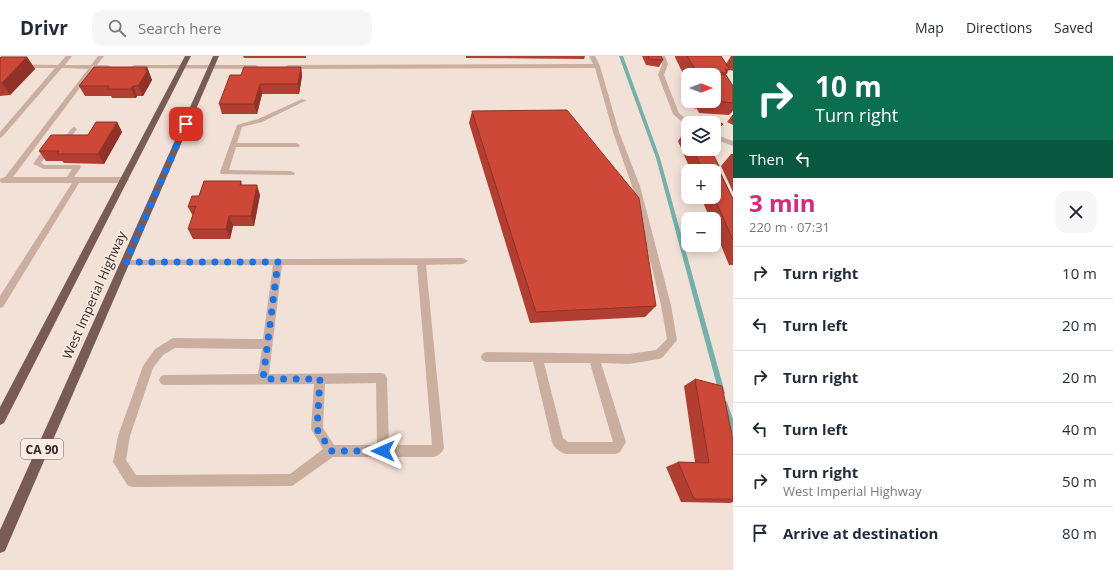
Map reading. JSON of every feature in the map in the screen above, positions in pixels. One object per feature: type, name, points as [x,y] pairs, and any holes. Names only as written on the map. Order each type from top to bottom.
[{"type":"main road","name":"West Imperial Highway","points":[[0,419],[188,56]]},
{"type":"main road","name":"West Imperial Highway","points":[[0,546],[216,56]]},
{"type":"lane","points":[[0,136],[69,56]]},
{"type":"lane","points":[[3,180],[101,56]]},
{"type":"lane","points":[[486,357],[629,359],[659,354],[672,340],[666,305],[636,186],[616,132],[597,66],[592,56]]},
{"type":"lane","points":[[662,56],[665,64],[662,76],[676,114],[681,119]]},
{"type":"lane","points":[[0,66],[116,67]]},
{"type":"lane","points":[[278,67],[597,66]]},
{"type":"lane","points":[[124,67],[262,67]]},
{"type":"lane","points":[[291,172],[224,172],[239,126],[260,121],[304,100]]},
{"type":"lane","points":[[0,304],[73,180],[77,167],[44,167],[37,164],[55,139],[69,136],[74,129]]},
{"type":"lane","points":[[721,139],[733,144]]},
{"type":"lane","points":[[233,146],[296,145]]},
{"type":"lane","points":[[3,180],[125,180]]},
{"type":"lane","points":[[126,262],[464,260]]},
{"type":"lane","points":[[267,344],[172,343],[159,352],[148,366],[124,436],[119,462],[133,480],[292,480],[331,451],[434,451],[438,448],[421,261]]},
{"type":"lane","points":[[263,379],[278,262]]},
{"type":"lane","points":[[536,358],[558,442],[566,448],[616,448],[620,442],[594,359]]},
{"type":"lane","points":[[165,380],[381,378],[383,451]]},
{"type":"lane","points":[[320,379],[317,429],[331,451]]},
{"type":"building","points":[[648,56],[661,56],[663,60],[649,59]]},
{"type":"building","points":[[687,56],[721,56],[730,70],[725,69],[727,73],[721,72],[721,68],[694,68]]},
{"type":"building","points":[[27,57],[2,83],[0,83],[0,58]]},
{"type":"building","points":[[94,67],[147,67],[145,70],[148,70],[138,86],[133,86],[131,89],[107,89],[109,86],[79,86]]},
{"type":"building","points":[[244,67],[301,67],[298,84],[260,84],[254,104],[219,104],[230,75],[241,75]]},
{"type":"building","points":[[721,75],[726,75],[733,86],[733,103],[721,102]]},
{"type":"building","points":[[567,110],[639,198],[656,306],[536,312],[472,111]]},
{"type":"building","points":[[96,122],[117,122],[98,154],[57,154],[59,151],[39,151],[51,135],[88,135]]},
{"type":"building","points":[[696,156],[714,156],[718,164],[700,164]]},
{"type":"building","points":[[721,174],[733,199],[733,240],[717,204],[721,204]]},
{"type":"building","points":[[204,181],[241,181],[240,185],[257,185],[251,216],[229,216],[226,229],[188,229],[196,206],[188,207],[192,196],[199,196]]},
{"type":"building","points":[[695,379],[722,386],[733,440],[733,499],[694,499],[678,462],[709,463]]},
{"type":"waterway","points":[[621,56],[658,158],[722,393]]},
{"type":"waterway","points":[[725,404],[733,431]]},
{"type":"route","points":[[186,124],[126,262],[278,262],[263,379],[320,379],[317,429],[331,451],[383,451]]}]
